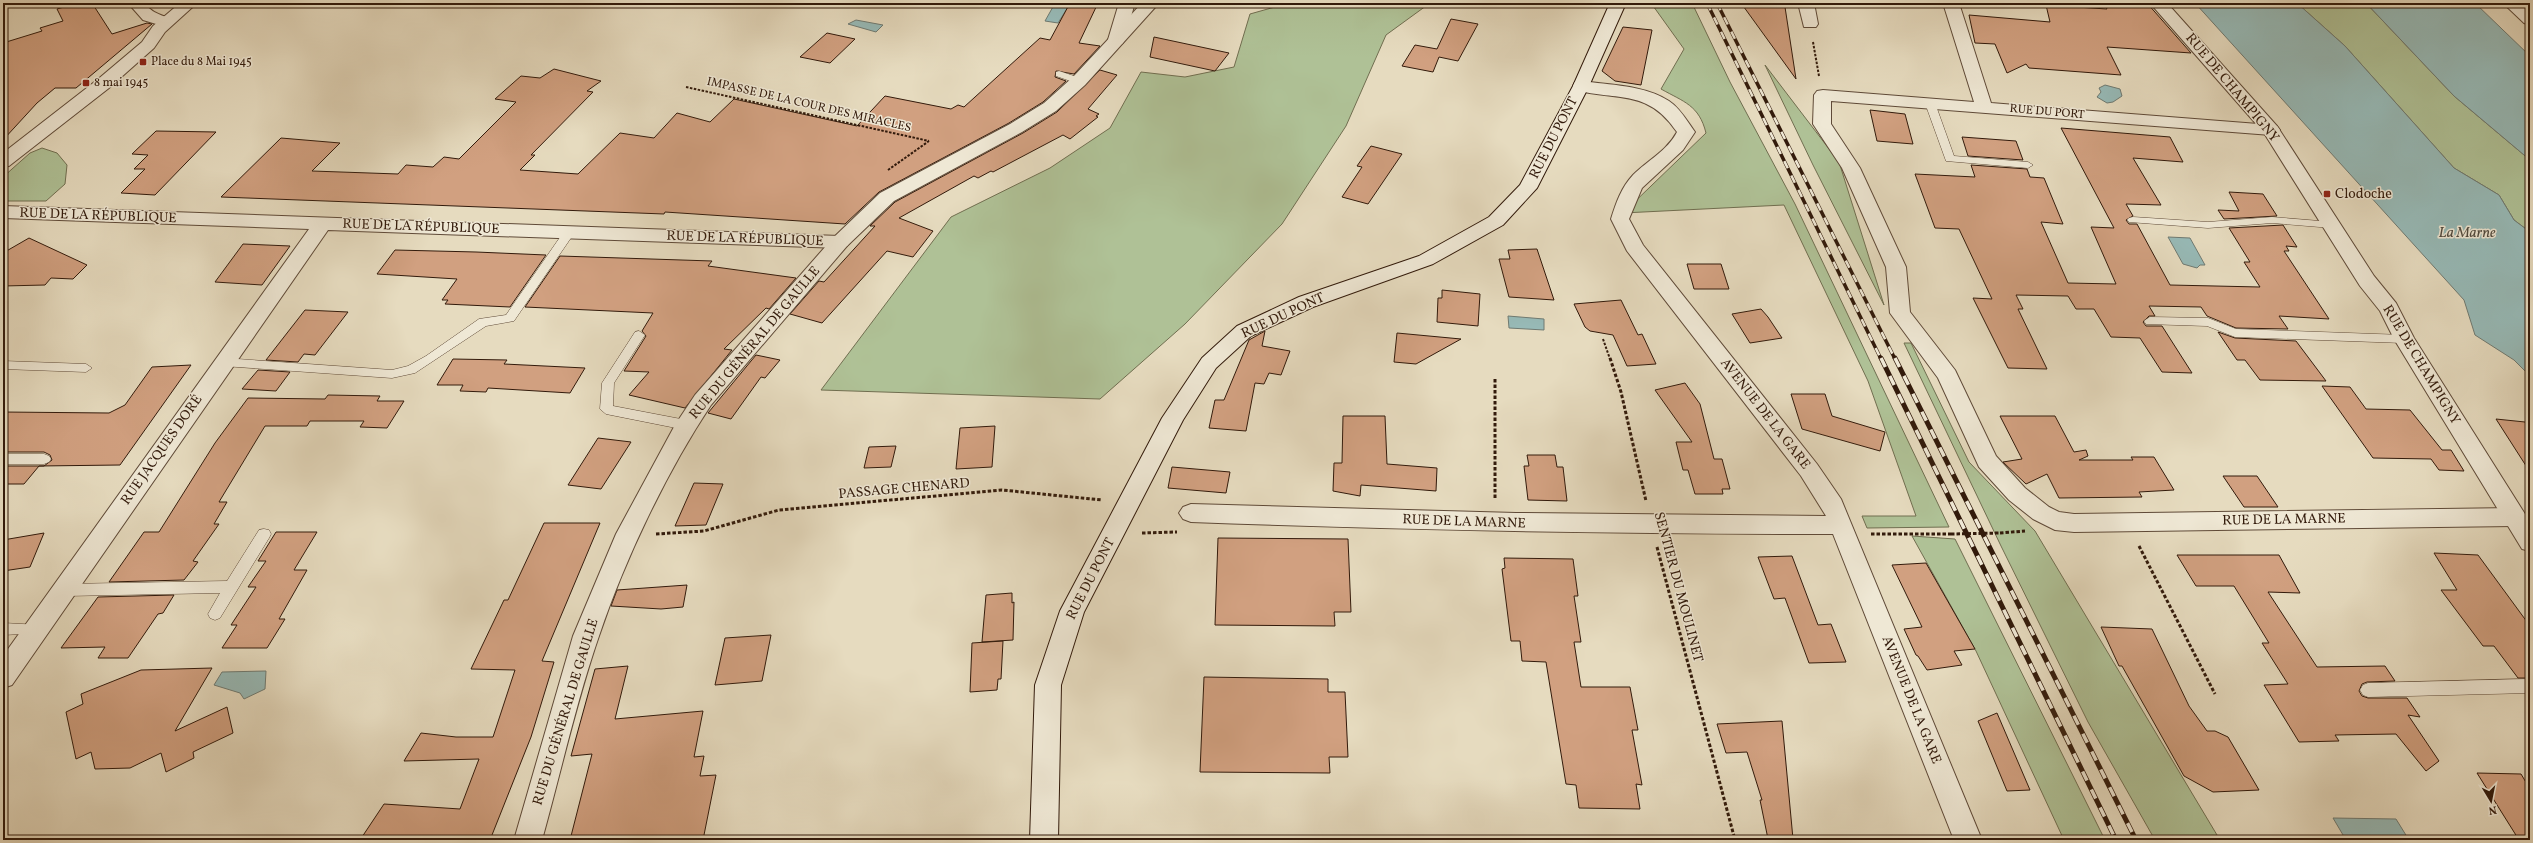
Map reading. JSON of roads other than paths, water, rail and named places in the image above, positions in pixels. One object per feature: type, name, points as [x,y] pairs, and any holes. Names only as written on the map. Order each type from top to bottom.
[{"type":"street","points":[[136,3],[146,18],[154,22],[166,22]]},
{"type":"street","points":[[3,162],[57,122],[103,84],[148,44],[166,22],[188,3]]},
{"type":"street","points":[[1115,43],[1127,3]]},
{"type":"street","name":"RUE DU GÉNÉRAL DE GAULLE","points":[[528,840],[586,636],[628,534],[686,424],[703,400],[840,242],[887,196],[1016,128],[1050,107],[1079,81],[1151,3]]},
{"type":"street","name":"RUE DU PONT","points":[[1044,840],[1048,685],[1072,611],[1123,517],[1173,418],[1209,363],[1244,331],[1306,302],[1367,283],[1426,260],[1496,221],[1528,188],[1581,86],[1609,20],[1618,3]]},
{"type":"street","points":[[1806,3],[1810,24]]},
{"type":"street","points":[[1951,3],[1984,107]]},
{"type":"street","name":"RUE DE CHAMPIGNY","points":[[2158,3],[2271,130],[2367,281],[2389,308],[2404,338],[2530,542]]},
{"type":"street","points":[[2511,3],[2530,20]]},
{"type":"street","name":"AVENUE DE LA GARE","points":[[1581,86],[1636,96],[1661,104],[1676,118],[1686,132],[1680,145],[1639,180],[1627,197],[1620,219],[1634,247],[1810,470],[1833,505],[1968,840]]},
{"type":"street","name":"RUE DU PORT","points":[[2055,520],[2041,513],[2017,494],[1987,461],[1947,375],[1900,313],[1896,267],[1851,168],[1822,124],[1823,95],[2271,130]]},
{"type":"street","name":"RUE DE LA RÉPUBLIQUE","points":[[3,212],[840,242]]},
{"type":"street","name":"RUE JACQUES DORÉ","points":[[3,677],[223,362],[322,224]]},
{"type":"street","name":"RUE DE LA MARNE","points":[[1191,513],[1495,523],[1844,530]]},
{"type":"street","name":"RUE DE LA MARNE","points":[[2055,520],[2074,523],[2514,518]]},
{"type":"lane","points":[[1059,74],[1079,81]]},
{"type":"lane","points":[[1930,103],[1950,158],[2028,165]]},
{"type":"lane","points":[[2132,220],[2208,226],[2272,220],[2332,225]]},
{"type":"lane","points":[[223,362],[392,374],[411,370],[484,322],[510,318],[569,232]]},
{"type":"lane","points":[[2150,321],[2208,322],[2235,333],[2404,338]]},
{"type":"lane","points":[[639,335],[608,383],[606,409],[686,424]]},
{"type":"lane","points":[[3,365],[86,368]]},
{"type":"lane","points":[[3,459],[44,459]]},
{"type":"lane","points":[[215,614],[264,534]]},
{"type":"lane","points":[[65,590],[232,587]]},
{"type":"lane","points":[[3,629],[36,629]]},
{"type":"lane","points":[[2368,690],[2530,686]]},
{"type":"water","name":"La Marne","points":[[2195,3],[2297,3],[2345,46],[2454,168],[2499,195],[2514,220],[2530,232],[2530,376],[2514,360],[2475,335],[2464,300]]},
{"type":"water","points":[[2366,3],[2475,3],[2530,56],[2530,160],[2454,96]]},
{"type":"water","points":[[1054,5],[1068,7],[1058,23],[1045,21]]},
{"type":"water","points":[[856,20],[883,25],[876,32],[848,24]]},
{"type":"water","points":[[2105,85],[2120,89],[2122,96],[2113,102],[2107,103],[2097,97],[2101,92],[2099,88]]},
{"type":"water","points":[[2168,237],[2190,238],[2205,265],[2200,265],[2197,268],[2183,264]]},
{"type":"water","points":[[1508,316],[1544,319],[1544,330],[1509,328]]},
{"type":"water","points":[[266,671],[265,689],[244,699],[240,693],[214,685],[222,672]]},
{"type":"water","points":[[2333,818],[2396,819],[2409,840],[2346,840]]},
{"type":"railway","points":[[1707,3],[1881,359]]},
{"type":"railway","points":[[1717,3],[1895,359]]},
{"type":"railway","points":[[1881,358],[2116,840]]},
{"type":"railway","points":[[1895,358],[2136,840]]},
{"type":"place","name":"Place du 8 Mai 1945","points":[[143,62]]},
{"type":"place","name":"8 mai 1945","points":[[86,83]]},
{"type":"place","name":"Clodoche","points":[[2327,194]]}]
